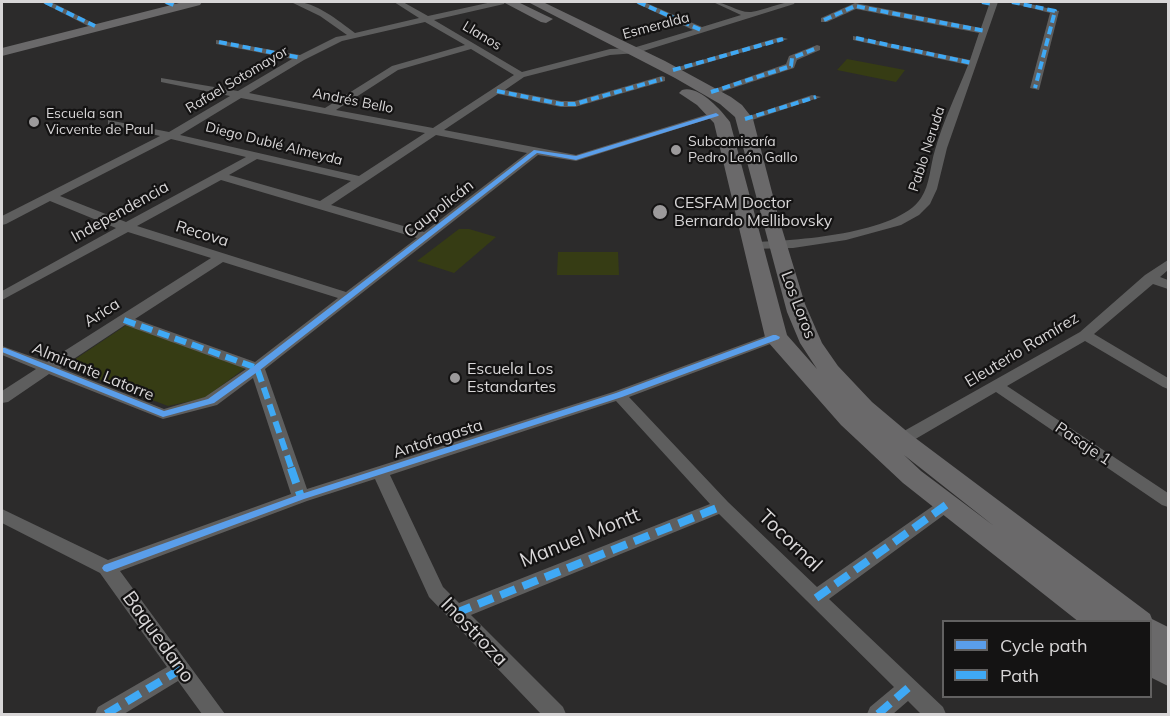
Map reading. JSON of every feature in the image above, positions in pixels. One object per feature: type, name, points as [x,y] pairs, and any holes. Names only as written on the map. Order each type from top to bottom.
[{"type":"main road","points":[[3,50],[171,4],[196,2]]},
{"type":"main road","name":"Los Loros","points":[[509,2],[610,52],[711,92],[730,104],[745,119],[765,246],[776,337],[822,390],[891,445],[1138,620]]},
{"type":"main road","name":"Los Loros","points":[[534,2],[634,51],[668,74],[716,115],[722,122],[765,246],[822,360],[891,445],[946,505],[1100,620]]},
{"type":"main road","points":[[1152,632],[1168,644]]},
{"type":"main road","points":[[1152,661],[1168,673]]},
{"type":"street","points":[[45,2],[94,26]]},
{"type":"street","points":[[295,2],[322,14],[353,35]]},
{"type":"street","name":"Llanos","points":[[398,2],[521,75]]},
{"type":"street","name":"Rafael Sotomayor","points":[[2,221],[173,134],[301,58],[339,39],[501,2]]},
{"type":"street","points":[[638,2],[701,30]]},
{"type":"street","points":[[717,2],[748,15]]},
{"type":"street","name":"Esmeralda","points":[[321,206],[521,75],[610,52],[634,51],[748,15],[775,4],[791,2]]},
{"type":"street","name":"Pablo Neruda","points":[[765,246],[873,231],[908,218],[926,202],[940,152],[985,32],[990,2]]},
{"type":"street","points":[[1012,2],[1055,10],[1035,88]]},
{"type":"street","points":[[824,20],[855,6],[985,32]]},
{"type":"street","points":[[856,38],[972,63]]},
{"type":"street","points":[[497,91],[561,104],[575,104],[783,39]]},
{"type":"street","points":[[219,42],[301,58]]},
{"type":"street","points":[[327,111],[395,68],[473,46]]},
{"type":"street","points":[[711,92],[791,66],[792,58],[817,48]]},
{"type":"street","name":"Andrés Bello","points":[[164,80],[536,151]]},
{"type":"street","points":[[745,119],[816,98]]},
{"type":"street","points":[[536,151],[576,158],[716,115]]},
{"type":"street","name":"Diego Dublé Almeyda","points":[[112,122],[173,134],[360,180]]},
{"type":"street","name":"Caupolicán","points":[[211,401],[257,368],[536,151]]},
{"type":"street","name":"Independencia","points":[[2,296],[255,156]]},
{"type":"street","points":[[220,177],[425,236]]},
{"type":"street","name":"Recova","points":[[48,196],[126,227],[348,297]]},
{"type":"street","name":"Arica","points":[[2,398],[221,257]]},
{"type":"street","name":"Eleuterio Ramírez","points":[[891,445],[1085,335],[1168,264]]},
{"type":"street","points":[[1150,278],[1168,285]]},
{"type":"street","points":[[124,320],[257,368],[301,496]]},
{"type":"street","points":[[1085,335],[1168,384]]},
{"type":"street","name":"Antofagasta","points":[[107,568],[301,496],[618,395],[776,337]]},
{"type":"street","name":"Almirante Latorre","points":[[2,350],[163,414],[211,401]]},
{"type":"street","name":"Pasaje 1","points":[[997,386],[1168,501]]},
{"type":"street","name":"Tocornal","points":[[618,395],[722,506],[935,714]]},
{"type":"street","name":"Inostroza","points":[[380,472],[436,592],[555,714]]},
{"type":"street","points":[[816,598],[946,505]]},
{"type":"street","name":"Manuel Montt","points":[[456,613],[722,506]]},
{"type":"street","name":"Baquedano","points":[[2,515],[107,568],[214,714]]},
{"type":"street","points":[[106,714],[181,669]]},
{"type":"street","points":[[878,714],[908,688]]},
{"type":"green space","points":[[847,59],[905,70],[896,82],[837,70]]},
{"type":"green space","points":[[459,229],[469,229],[496,237],[454,273],[417,261]]},
{"type":"green space","points":[[558,252],[618,252],[619,275],[557,275]]},
{"type":"green space","points":[[128,324],[245,368],[205,398],[168,406],[68,368],[68,364]]},
{"type":"marked path","points":[[45,2],[95,26]]},
{"type":"marked path","points":[[166,2],[176,6]]},
{"type":"marked path","points":[[638,2],[701,30]]},
{"type":"marked path","points":[[982,2],[993,4]]},
{"type":"marked path","points":[[1012,2],[1055,11],[1035,88]]},
{"type":"marked path","points":[[824,20],[855,6],[985,31]]},
{"type":"marked path","points":[[856,38],[972,63]]},
{"type":"marked path","points":[[673,70],[783,39]]},
{"type":"marked path","points":[[219,42],[301,58]]},
{"type":"marked path","points":[[711,92],[791,66],[792,58],[817,48]]},
{"type":"marked path","points":[[497,91],[561,104],[575,104],[662,79]]},
{"type":"marked path","points":[[745,119],[816,97]]},
{"type":"marked path","points":[[124,320],[257,368],[301,497]]},
{"type":"marked path","points":[[816,598],[946,505]]},
{"type":"marked path","points":[[456,613],[722,506]]},
{"type":"marked path","points":[[106,714],[181,669]]},
{"type":"marked path","points":[[878,714],[908,688]]},
{"type":"cycle path","points":[[2,350],[163,414],[211,401],[257,368],[536,151],[576,158],[716,115]]},
{"type":"cycle path","points":[[107,568],[301,497],[619,395],[776,337]]},
{"type":"place","name":"Escuela san Vicvente de Paul","points":[[34,122]]},
{"type":"place","name":"Subcomisaría Pedro León Gallo","points":[[676,150]]},
{"type":"place","name":"CESFAM Doctor Bernardo Mellibovsky","points":[[660,212]]},
{"type":"place","name":"Escuela Los Estandartes","points":[[455,378]]}]
